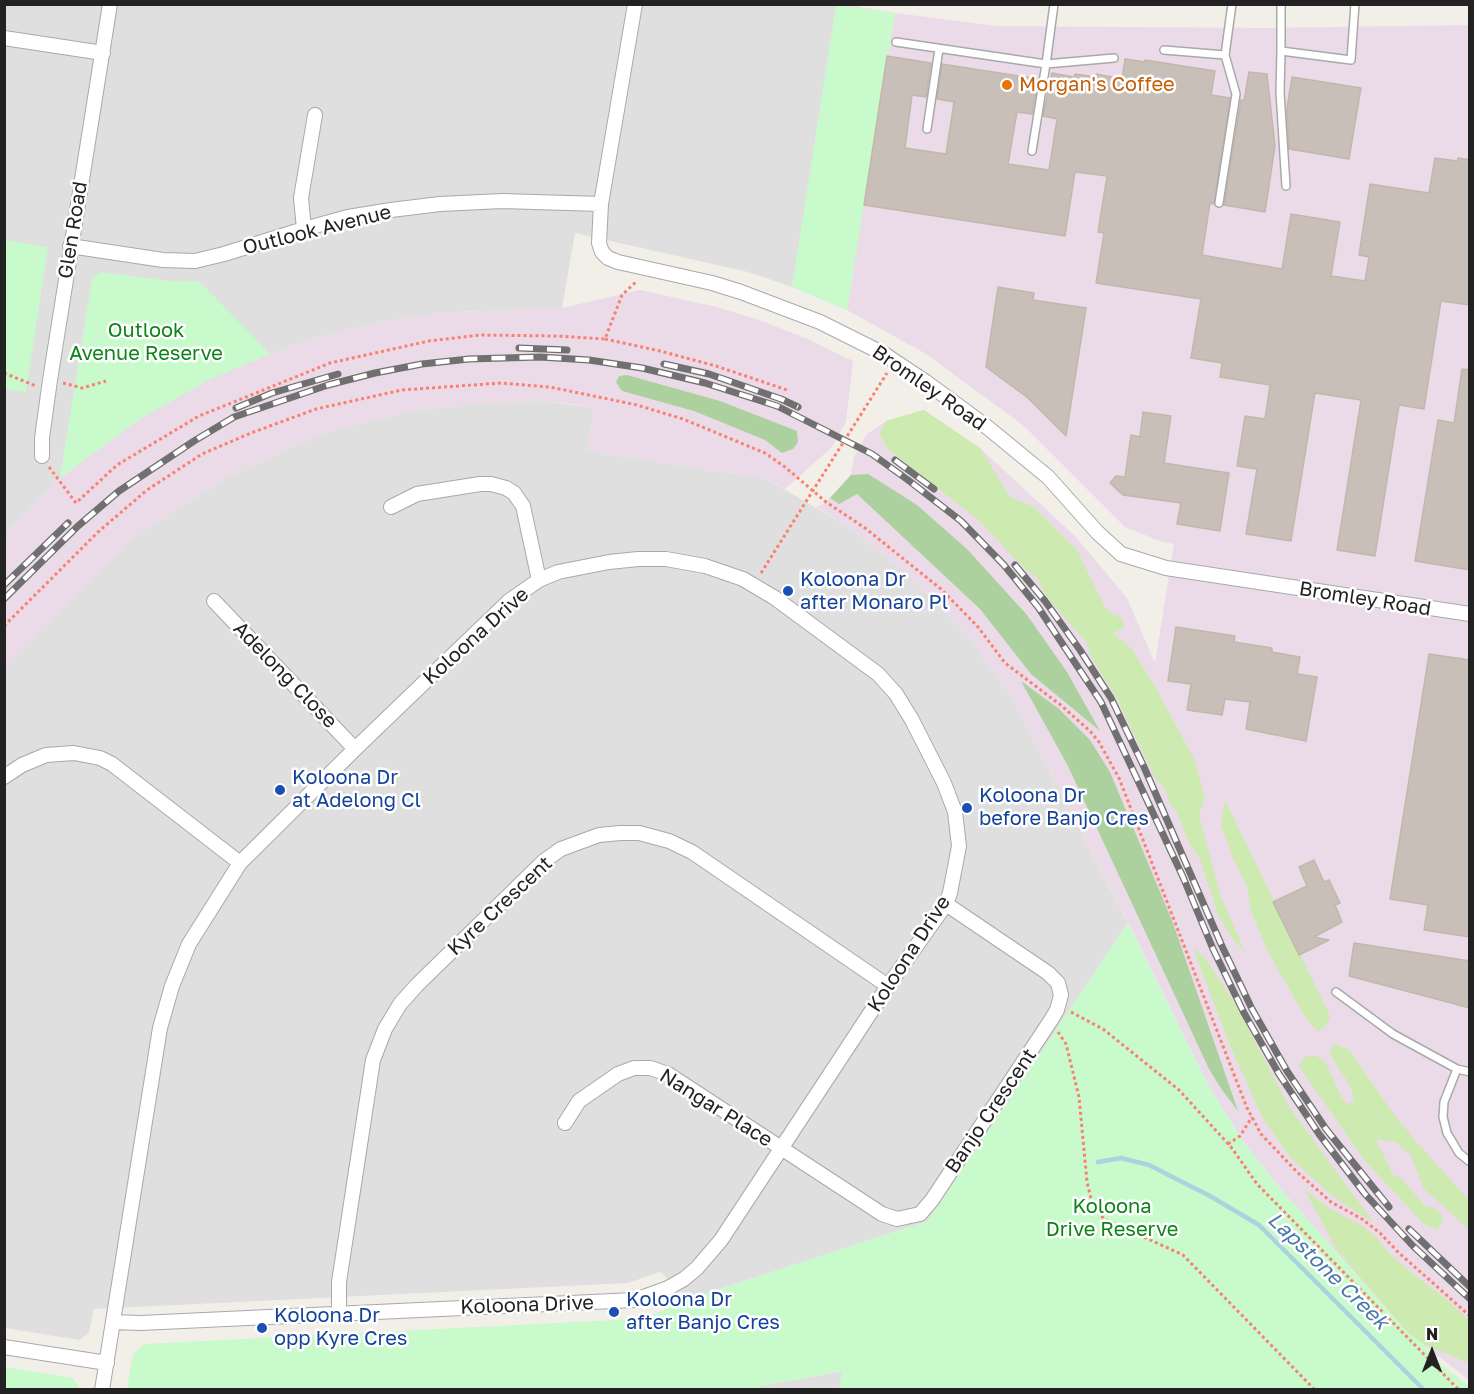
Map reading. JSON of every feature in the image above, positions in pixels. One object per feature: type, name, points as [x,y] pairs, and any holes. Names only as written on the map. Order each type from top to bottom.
[{"type":"street","name":"Glen Road","points":[[42,456],[49,385],[110,4]]},
{"type":"street","name":"Bromley Road","points":[[635,4],[601,204],[598,243],[604,255],[613,260],[712,283],[795,311],[854,338],[894,361],[978,421],[1048,477],[1097,532],[1121,554],[1166,568],[1470,615]]},
{"type":"street","points":[[4,38],[103,53]]},
{"type":"street","points":[[304,229],[301,198],[315,115]]},
{"type":"street","name":"Outlook Avenue","points":[[70,246],[163,260],[195,261],[304,229],[368,214],[440,204],[534,201],[601,204]]},
{"type":"street","points":[[391,507],[417,494],[480,484],[506,488],[514,493],[523,506],[539,580]]},
{"type":"street","name":"Koloona Drive","points":[[102,1389],[160,1028],[189,944],[240,863],[509,602],[539,580],[558,572],[609,562],[666,559],[718,570],[753,585],[878,674],[904,706],[944,783],[955,812],[959,846],[954,878],[946,904],[888,986],[710,1255],[684,1279],[635,1300],[140,1323],[113,1322]]},
{"type":"street","name":"Adelong Close","points":[[214,601],[355,749]]},
{"type":"street","points":[[4,777],[22,765],[46,755],[74,753],[100,758],[112,764],[240,863]]},
{"type":"street","name":"Kyre Crescent","points":[[339,1313],[339,1282],[373,1060],[385,1029],[400,1004],[417,985],[544,861],[561,849],[599,835],[620,833],[639,833],[669,841],[692,852],[888,986]]},
{"type":"street","points":[[946,904],[1055,979],[1060,988],[1059,1005]]},
{"type":"street","name":"Banjo Crescent","points":[[780,1149],[882,1214],[897,1219],[920,1214],[932,1200],[1059,1005]]},
{"type":"street","name":"Nangar Place","points":[[565,1123],[579,1101],[618,1074],[634,1068],[650,1068],[668,1074],[780,1149]]},
{"type":"street","points":[[4,1347],[106,1363]]},
{"type":"lane","points":[[1032,151],[1054,4]]},
{"type":"lane","points":[[1220,203],[1236,94],[1225,55],[1232,4]]},
{"type":"lane","points":[[1281,4],[1280,92],[1286,186]]},
{"type":"lane","points":[[1281,51],[1351,60],[1355,4]]},
{"type":"lane","points":[[896,42],[1046,64],[1114,58]]},
{"type":"lane","points":[[927,129],[939,49]]},
{"type":"lane","points":[[1164,50],[1225,55]]},
{"type":"lane","points":[[1336,992],[1393,1034],[1457,1069],[1470,1072]]},
{"type":"lane","points":[[1457,1069],[1444,1102],[1443,1117],[1447,1133],[1459,1153],[1470,1162]]},
{"type":"path","points":[[605,339],[622,295],[648,269]]},
{"type":"path","points":[[42,456],[76,503],[117,465],[199,416],[330,363],[429,341],[480,335],[605,339],[705,363],[787,390]]},
{"type":"path","points":[[753,585],[894,361]]},
{"type":"path","points":[[4,373],[49,385],[82,388],[106,381]]},
{"type":"path","points":[[4,626],[98,532],[147,490],[201,454],[316,409],[402,390],[501,383],[550,387],[637,405],[683,419],[765,453],[941,589],[978,627],[1005,663],[1062,706],[1099,742],[1119,778],[1252,1117],[1261,1134],[1297,1172],[1331,1202],[1362,1219],[1380,1233],[1470,1316]]},
{"type":"path","points":[[1059,1005],[1103,1029],[1179,1090],[1228,1144],[1257,1184],[1459,1389]]},
{"type":"path","points":[[1051,1020],[1066,1044],[1079,1097],[1087,1182],[1092,1203],[1104,1219],[1183,1255],[1315,1389]]},
{"type":"path","points":[[1228,1144],[1240,1136],[1252,1117]]},
{"type":"shaded area","points":[[838,4],[895,13],[847,310],[748,272],[575,233],[562,308],[455,312],[385,321],[313,339],[243,365],[140,419],[60,478],[5,534],[5,5]]},
{"type":"shaded area","points":[[895,13],[997,26],[1262,28],[1469,25],[1469,1380],[1407,1332],[1279,1187],[1245,1144],[1207,1083],[1131,928],[1013,698],[965,632],[902,569],[850,528],[816,507],[825,503],[851,475],[854,457],[867,434],[886,421],[924,410],[980,448],[1075,536],[1127,598],[1155,663],[1174,544],[1162,542],[1125,527],[1024,426],[926,354],[847,310]]},
{"type":"shaded area","points":[[640,290],[717,307],[762,321],[853,361],[846,422],[831,448],[785,489],[765,478],[587,451],[595,408],[572,404],[544,401],[476,403],[407,412],[334,430],[294,445],[227,477],[132,538],[5,669],[5,534],[60,478],[140,419],[209,380],[243,365],[313,339],[351,328],[455,312],[562,308]]},
{"type":"shaded area","points":[[544,401],[595,408],[587,451],[765,478],[850,528],[902,569],[965,632],[1013,698],[1128,923],[928,1221],[689,1299],[660,1272],[628,1283],[94,1309],[89,1333],[79,1340],[5,1328],[4,669],[132,538],[227,477],[294,445],[334,430],[407,412],[476,403]]},
{"type":"shaded area","points":[[843,1371],[839,1389],[756,1390],[761,1386]]},
{"type":"green space","points":[[836,5],[895,13],[847,310],[792,287]]},
{"type":"green space","points":[[4,240],[48,247],[26,392],[5,389]]},
{"type":"green space","name":"Outlook Avenue Reserve","points":[[101,272],[168,281],[199,281],[270,354],[209,380],[140,419],[60,478],[92,279]]},
{"type":"green space","points":[[627,375],[720,401],[797,431],[798,442],[793,449],[782,453],[765,440],[694,411],[622,391],[616,382],[619,376]]},
{"type":"green space","points":[[924,410],[980,448],[1010,497],[1034,507],[1077,550],[1105,607],[1112,614],[1122,618],[1124,628],[1113,633],[1132,649],[1195,761],[1205,797],[1199,815],[1220,894],[1245,952],[1232,938],[1219,917],[1200,859],[1189,843],[1177,813],[1169,802],[1165,788],[1156,780],[1117,699],[1090,655],[1087,643],[1046,596],[1037,577],[1028,572],[977,519],[889,450],[879,434],[886,421]]},
{"type":"green space","points":[[868,474],[917,505],[967,549],[1027,615],[1067,672],[1100,731],[1031,674],[980,609],[857,494],[839,504],[830,498],[851,475]]},
{"type":"green space","points":[[1021,681],[1059,709],[1090,740],[1110,772],[1173,923],[1238,1111],[1209,1069],[1068,766]]},
{"type":"green space","points":[[1225,800],[1330,1016],[1327,1024],[1319,1032],[1307,1020],[1267,950],[1251,911],[1247,886],[1234,861],[1221,825]]},
{"type":"green space","name":"Koloona Drive Reserve","points":[[1128,923],[1207,1083],[1245,1144],[1279,1187],[1407,1332],[1423,1344],[1438,1362],[1469,1386],[1469,1389],[839,1389],[842,1371],[761,1386],[756,1390],[127,1389],[133,1354],[144,1344],[634,1319],[650,1316],[689,1299],[928,1221]]},
{"type":"green space","points":[[1193,948],[1206,959],[1234,1002],[1290,1108],[1374,1223],[1331,1195],[1291,1158],[1263,1119],[1231,1048]]},
{"type":"green space","points":[[1335,1044],[1349,1050],[1393,1113],[1469,1200],[1469,1229],[1424,1189],[1410,1154],[1395,1142],[1376,1139],[1393,1175],[1401,1178],[1424,1205],[1437,1209],[1443,1218],[1438,1229],[1425,1225],[1364,1160],[1299,1066],[1305,1057],[1314,1055],[1325,1061],[1341,1096],[1347,1104],[1354,1102],[1351,1087],[1329,1053]]},
{"type":"green space","points":[[1304,1189],[1330,1209],[1361,1225],[1375,1236],[1387,1251],[1407,1269],[1469,1320],[1469,1363],[1423,1344],[1407,1332],[1337,1250]]},
{"type":"green space","points":[[4,1367],[73,1378],[80,1389],[5,1389]]},
{"type":"building","points":[[887,56],[931,63],[926,97],[912,95],[905,148],[946,154],[954,102],[937,99],[942,64],[1038,79],[1032,114],[1017,112],[1008,164],[1049,170],[1057,119],[1043,116],[1052,73],[1074,77],[1075,74],[1096,77],[1096,74],[1122,79],[1125,59],[1215,71],[1211,95],[1230,98],[1214,204],[1210,203],[1202,255],[1282,269],[1291,214],[1340,222],[1331,276],[1365,281],[1369,257],[1359,255],[1370,184],[1429,193],[1435,158],[1470,160],[1470,305],[1441,301],[1424,409],[1399,405],[1375,556],[1337,550],[1361,400],[1315,393],[1291,541],[1246,534],[1257,469],[1237,466],[1245,416],[1265,419],[1270,385],[1220,377],[1222,363],[1191,358],[1201,299],[1096,283],[1104,233],[1098,232],[1107,176],[1075,172],[1065,236],[864,205]]},
{"type":"building","points":[[1249,72],[1267,74],[1275,146],[1265,212],[1224,205],[1241,100],[1244,101]]},
{"type":"building","points":[[1292,77],[1361,88],[1349,159],[1289,149],[1287,108]]},
{"type":"building","points":[[998,287],[1034,293],[1033,300],[1086,308],[1066,436],[1028,398],[986,367]]},
{"type":"building","points":[[1462,369],[1470,370],[1470,570],[1415,561],[1438,420],[1454,423]]},
{"type":"building","points":[[1143,412],[1171,416],[1164,463],[1229,473],[1220,531],[1177,524],[1181,503],[1123,495],[1110,483],[1116,476],[1125,477],[1131,435],[1140,437]]},
{"type":"building","points":[[1176,627],[1235,636],[1234,642],[1272,648],[1272,652],[1300,657],[1297,674],[1317,677],[1306,741],[1246,729],[1250,702],[1225,699],[1222,715],[1187,710],[1191,684],[1168,681]]},
{"type":"building","points":[[1429,654],[1470,660],[1470,937],[1424,930],[1428,905],[1390,899]]},
{"type":"building","points":[[1314,860],[1324,882],[1329,880],[1340,903],[1335,905],[1342,922],[1314,937],[1329,940],[1299,955],[1273,902],[1307,886],[1299,867]]},
{"type":"building","points":[[1354,943],[1470,961],[1470,1008],[1349,976]]},
{"type":"waterway","name":"Lapstone Creek","points":[[1098,1162],[1121,1158],[1149,1165],[1210,1196],[1259,1225],[1424,1390]]},
{"type":"railway","points":[[519,348],[567,350]]},
{"type":"railway","points":[[4,599],[78,526],[119,491],[194,441],[234,417],[328,385],[375,373],[422,364],[469,359],[540,357],[589,360],[642,368],[705,383],[777,406],[872,454],[908,480],[961,521],[1004,565],[1038,607],[1101,702],[1183,877],[1213,949],[1244,1013],[1279,1074],[1319,1134],[1365,1194],[1413,1246],[1470,1299]]},
{"type":"railway","points":[[664,364],[709,374],[798,407]]},
{"type":"railway","points":[[236,408],[272,393],[338,374]]},
{"type":"railway","points":[[895,460],[934,489]]},
{"type":"railway","points":[[4,585],[68,523]]},
{"type":"railway","points":[[1015,565],[1045,601],[1111,698],[1144,767],[1221,944],[1252,1009],[1287,1071],[1326,1129],[1389,1207]]},
{"type":"railway","points":[[1409,1229],[1470,1287]]},
{"type":"place","name":"Morgan's Coffee","points":[[1007,85]]},
{"type":"place","name":"Koloona Dr after Monaro Pl","points":[[788,591]]},
{"type":"place","name":"Koloona Dr at Adelong Cl","points":[[280,790]]},
{"type":"place","name":"Koloona Dr before Banjo Cres","points":[[967,808]]},
{"type":"place","name":"Koloona Dr after Banjo Cres","points":[[614,1312]]},
{"type":"place","name":"Koloona Dr opp Kyre Cres","points":[[262,1328]]}]
